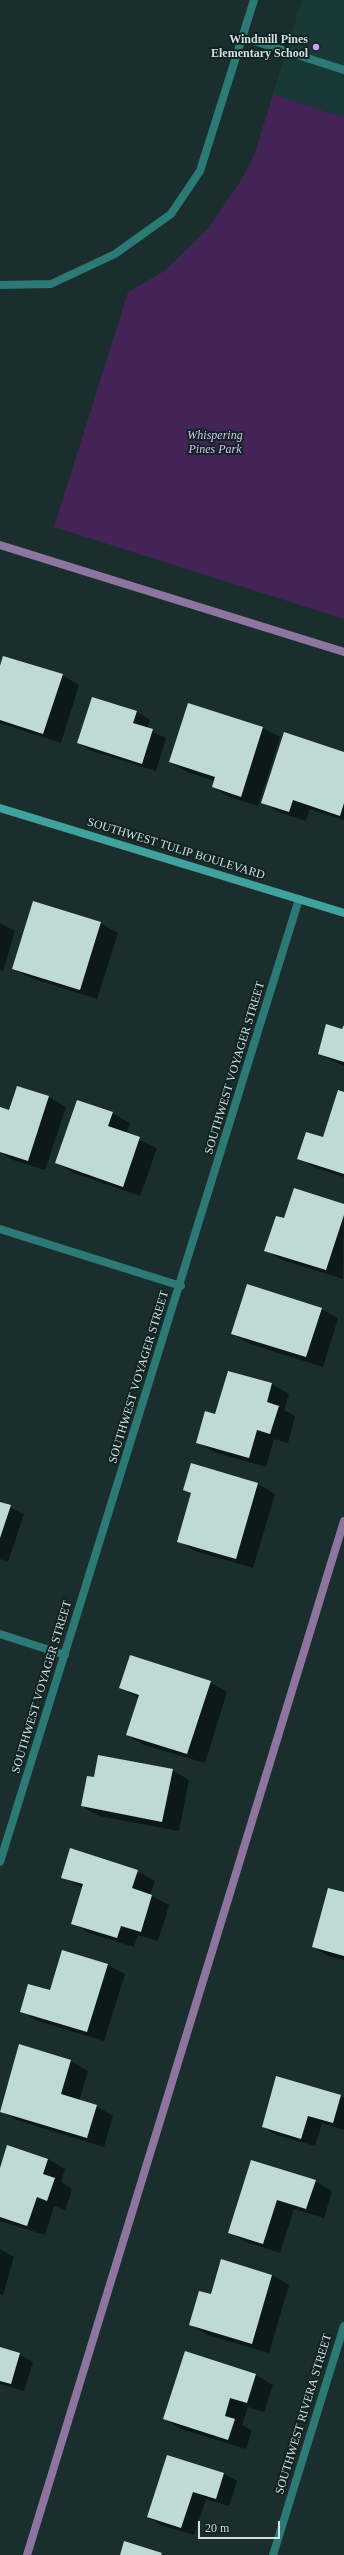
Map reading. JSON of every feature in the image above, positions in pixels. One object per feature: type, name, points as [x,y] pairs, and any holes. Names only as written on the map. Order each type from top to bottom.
[{"type":"street","points":[[0,285],[51,284],[115,254],[171,214],[200,171],[254,0]]},
{"type":"street","points":[[242,37],[344,70]]},
{"type":"street","name":"SOUTHWEST TULIP BOULEVARD","points":[[0,808],[344,913]]},
{"type":"street","name":"SOUTHWEST VOYAGER STREET","points":[[0,1862],[181,1286],[299,899]]},
{"type":"street","points":[[0,1229],[181,1286]]},
{"type":"street","points":[[0,1634],[65,1654]]},
{"type":"street","name":"SOUTHWEST RIVERA STREET","points":[[273,2555],[344,2326]]},
{"type":"shaded area","name":"Windmill Pines Elementary School","points":[[302,0],[344,0],[344,117],[273,94]]},
{"type":"green space","name":"Whispering Pines Park","points":[[273,94],[344,117],[344,619],[54,527],[128,292],[164,271],[207,230],[242,179],[255,153]]},
{"type":"building","points":[[3,656],[63,674],[43,734],[0,720],[0,666]]},
{"type":"building","points":[[92,697],[137,711],[133,723],[153,729],[142,764],[77,743]]},
{"type":"building","points":[[188,703],[263,727],[241,797],[212,787],[215,777],[169,762]]},
{"type":"building","points":[[284,732],[344,752],[344,803],[340,816],[293,800],[289,812],[261,803]]},
{"type":"building","points":[[33,901],[101,922],[80,990],[12,969]]},
{"type":"building","points":[[326,1024],[342,1029],[344,1025],[344,1062],[318,1054]]},
{"type":"building","points":[[17,1086],[49,1096],[28,1161],[0,1152],[0,1107],[9,1110]]},
{"type":"building","points":[[338,1090],[344,1092],[344,1174],[297,1159],[306,1132],[323,1137]]},
{"type":"building","points":[[77,1100],[113,1112],[108,1126],[140,1137],[123,1187],[55,1163]]},
{"type":"building","points":[[294,1188],[344,1204],[344,1215],[326,1270],[264,1251],[276,1216],[284,1218]]},
{"type":"building","points":[[247,1284],[322,1308],[306,1357],[231,1334]]},
{"type":"building","points":[[228,1371],[272,1383],[267,1402],[279,1406],[270,1434],[257,1430],[249,1458],[196,1443],[205,1411],[215,1414]]},
{"type":"building","points":[[191,1463],[258,1483],[236,1559],[177,1542],[191,1493],[183,1490]]},
{"type":"building","points":[[0,1502],[11,1505],[0,1538]]},
{"type":"building","points":[[130,1655],[211,1681],[187,1754],[126,1735],[139,1695],[119,1688]]},
{"type":"building","points":[[98,1755],[173,1769],[162,1822],[81,1806],[87,1776],[94,1777]]},
{"type":"building","points":[[70,1848],[138,1870],[132,1888],[152,1895],[141,1932],[121,1926],[117,1938],[71,1924],[83,1884],[61,1878]]},
{"type":"building","points":[[328,1888],[344,1892],[344,1956],[312,1947]]},
{"type":"building","points":[[62,1950],[108,1964],[87,2032],[20,2012],[28,1984],[50,1990]]},
{"type":"building","points":[[19,2044],[71,2060],[61,2094],[97,2105],[87,2138],[0,2112]]},
{"type":"building","points":[[276,2076],[341,2095],[333,2123],[308,2116],[301,2139],[262,2127]]},
{"type":"building","points":[[7,2145],[48,2159],[43,2174],[55,2178],[47,2201],[37,2197],[27,2226],[0,2217],[0,2168]]},
{"type":"building","points":[[251,2160],[316,2180],[306,2209],[277,2200],[263,2244],[228,2233]]},
{"type":"building","points":[[221,2259],[272,2275],[252,2344],[189,2325],[199,2291],[211,2294]]},
{"type":"building","points":[[0,2347],[20,2353],[11,2384],[0,2381]]},
{"type":"building","points":[[185,2351],[256,2374],[247,2403],[230,2398],[225,2416],[235,2419],[228,2440],[163,2419]]},
{"type":"building","points":[[167,2455],[224,2473],[216,2499],[193,2492],[181,2528],[147,2517]]},
{"type":"building","points":[[124,2541],[162,2553],[161,2555],[120,2555]]},
{"type":"waterway","points":[[0,545],[344,652]]},
{"type":"waterway","points":[[27,2555],[344,1521]]},
{"type":"place","name":"Windmill Pines Elementary School","points":[[316,47]]}]
